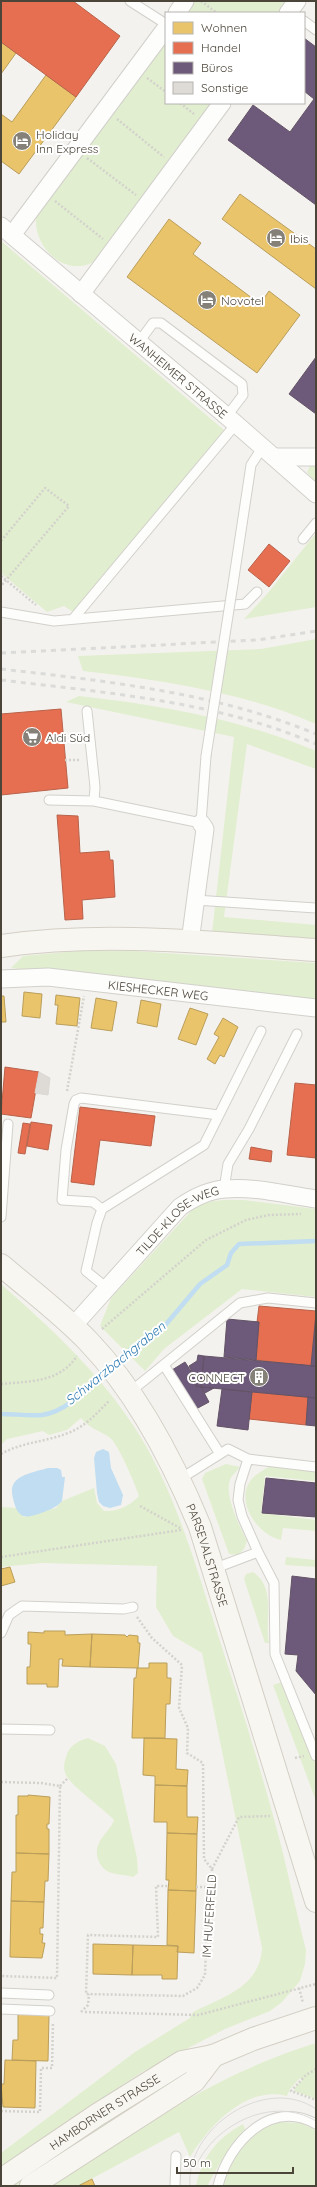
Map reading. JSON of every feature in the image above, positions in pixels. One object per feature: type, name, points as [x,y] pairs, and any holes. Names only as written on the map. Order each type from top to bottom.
[{"type":"street","points":[[178,12],[186,1]]},
{"type":"street","points":[[6,231],[44,192],[165,29]]},
{"type":"street","points":[[81,294],[221,104]]},
{"type":"street","name":"WANHEIMER STRASSE","points":[[6,231],[231,420],[316,494]]},
{"type":"street","points":[[268,453],[316,457]]},
{"type":"street","points":[[190,942],[204,829],[201,823]]},
{"type":"street","points":[[1,946],[25,942],[108,938],[316,950]]},
{"type":"street","name":"KIESHECKER WEG","points":[[1,979],[48,977],[316,1008]]},
{"type":"street","name":"TILDE-KLOSE-WEG","points":[[86,1340],[107,1288],[180,1207],[196,1197],[224,1189],[252,1190],[316,1199]]},
{"type":"street","name":"PARSEVALSTRASSE","points":[[1,1265],[86,1340],[125,1388],[180,1479],[191,1528],[213,1569],[316,1901]]},
{"type":"street","name":"HAMBORNER STRASSE","points":[[1,2180],[97,2115],[182,2062],[213,2056],[253,2039],[316,2018]]},
{"type":"street","name":"HAMBORNER STRASSE","points":[[31,2186],[194,2081],[213,2056]]},
{"type":"lane","points":[[130,1],[165,23]]},
{"type":"lane","points":[[305,22],[316,30]]},
{"type":"lane","points":[[73,619],[231,420],[242,395],[242,384],[161,323],[153,323],[139,342]]},
{"type":"lane","points":[[49,800],[94,801],[201,823],[206,756],[251,465],[268,453]]},
{"type":"lane","points":[[303,539],[316,523]]},
{"type":"lane","points":[[1,612],[54,621],[245,604],[257,592]]},
{"type":"lane","points":[[87,711],[95,788],[94,801]]},
{"type":"lane","points":[[194,900],[316,908]]},
{"type":"lane","points":[[107,1288],[86,1271],[97,1223],[102,1209],[204,1145],[261,1031]]},
{"type":"lane","points":[[224,1189],[228,1164],[250,1129],[297,1034]]},
{"type":"lane","points":[[102,1209],[93,1202],[62,1200],[66,1150],[76,1100],[81,1098],[219,1115]]},
{"type":"lane","points":[[1,1217],[8,1124]]},
{"type":"lane","points":[[125,1388],[164,1365],[240,1303],[268,1298],[316,1303]]},
{"type":"lane","points":[[164,1365],[220,1454]]},
{"type":"lane","points":[[180,1479],[228,1449],[248,1459],[316,1467]]},
{"type":"lane","points":[[248,1459],[240,1484],[238,1500],[242,1516],[274,1583],[275,1654],[316,1756]]},
{"type":"lane","points":[[213,1569],[258,1552]]},
{"type":"lane","points":[[1,1633],[9,1615],[22,1606],[124,1609],[133,1607]]},
{"type":"lane","points":[[1,1729],[50,1730]]},
{"type":"lane","points":[[1,1993],[49,1995]]},
{"type":"lane","points":[[1,2009],[51,2014]]},
{"type":"lane","points":[[218,2186],[224,2168],[235,2149],[246,2134],[258,2124],[291,2117],[308,2120],[316,2124]]},
{"type":"lane","points":[[175,2186],[176,2156]]},
{"type":"path","points":[[201,1],[216,12]]},
{"type":"path","points":[[135,69],[165,91]]},
{"type":"path","points":[[105,110],[176,166]]},
{"type":"path","points":[[76,149],[148,204]]},
{"type":"path","points":[[44,192],[115,248]]},
{"type":"path","points":[[1,541],[45,488],[69,506],[1,586]]},
{"type":"path","points":[[1,576],[54,621]]},
{"type":"path","points":[[66,1096],[86,982]]},
{"type":"path","points":[[1,1384],[39,1381],[52,1378],[70,1366],[86,1340],[206,1240],[246,1220],[269,1215],[302,1214]]},
{"type":"path","points":[[1,1454],[16,1446],[69,1433],[88,1421],[109,1401]]},
{"type":"path","points":[[140,1506],[191,1528]]},
{"type":"path","points":[[1,1557],[191,1528]]},
{"type":"path","name":"IM HUFERFELD","points":[[89,1994],[183,1996],[198,1988],[205,1975],[207,1922],[212,1887],[212,1869],[204,1860],[204,1763],[188,1753],[188,1728],[179,1708],[182,1665],[152,1638],[142,1626],[133,1607]]},
{"type":"path","points":[[1,1976],[57,1978],[60,1786],[68,1778]]},
{"type":"path","points":[[1,1782],[41,1783],[60,1786]]},
{"type":"path","points":[[212,1869],[239,1817],[275,1816]]},
{"type":"path","points":[[81,2012],[88,2005],[89,1994],[86,1994],[88,1935],[158,1937],[156,1886],[168,1886]]},
{"type":"path","points":[[196,1887],[212,1887]]},
{"type":"path","points":[[85,2012],[198,2016],[316,1984]]},
{"type":"path","points":[[1,2111],[40,2112],[41,2068],[52,2068],[51,2014]]},
{"type":"path","points":[[316,2069],[306,2074],[291,2091],[316,2100]]},
{"type":"green space","points":[[192,1],[290,1],[283,12],[184,12]]},
{"type":"green space","points":[[165,37],[165,104],[214,104],[97,260],[85,265],[73,266],[62,263],[52,256],[44,247],[39,236],[36,224],[37,212]]},
{"type":"green space","points":[[1,241],[224,430],[73,612],[64,606],[47,612],[1,573]]},
{"type":"green space","points":[[311,464],[316,464],[316,484],[307,472]]},
{"type":"green space","points":[[316,533],[316,607],[244,619],[267,594]]},
{"type":"green space","points":[[316,639],[316,724],[260,703],[201,689],[172,683],[83,671],[78,656],[261,649]]},
{"type":"green space","points":[[79,696],[140,704],[200,715],[258,730],[316,751],[316,769],[247,744],[224,917],[316,925],[316,940],[212,933],[234,737],[66,702]]},
{"type":"green space","points":[[78,951],[134,951],[316,963],[316,1005],[11,968],[23,956]]},
{"type":"green space","points":[[244,1200],[316,1209],[316,1297],[242,1289],[164,1349],[145,1371],[100,1326],[111,1298],[192,1210],[206,1202]]},
{"type":"green space","points":[[1,1284],[58,1336],[94,1374],[126,1414],[153,1459],[164,1482],[175,1507],[193,1557],[254,1748],[278,1835],[306,1950],[305,1964],[300,1981],[282,2002],[270,2011],[225,2029],[142,2072],[1,2166],[1,2153],[135,2052],[190,2018],[193,2012],[238,1989],[255,1972],[260,1961],[262,1948],[202,1653],[173,1636],[156,1607],[157,1566],[42,1563],[1,1567],[1,1507],[17,1508],[24,1517],[56,1508],[62,1501],[94,1488],[97,1503],[104,1511],[109,1511],[123,1508],[132,1503],[139,1496],[117,1446],[109,1437],[90,1427],[81,1418],[67,1430],[49,1435],[43,1431],[7,1439],[1,1445]]},
{"type":"green space","points":[[226,1464],[240,1467],[231,1478],[229,1487],[231,1503],[247,1541],[244,1549],[238,1555],[229,1554],[202,1479],[205,1473]]},
{"type":"green space","points":[[273,1466],[288,1466],[316,1470],[316,1481],[265,1476],[261,1513],[316,1520],[316,1531],[283,1528],[281,1540],[262,1530],[254,1521],[246,1501],[246,1491],[250,1481],[265,1469]]},
{"type":"green space","points":[[286,1557],[316,1560],[316,1567],[285,1565]]},
{"type":"green space","points":[[253,1572],[265,1587],[267,1595],[269,1643],[265,1643],[244,1579],[246,1574]]},
{"type":"green space","points":[[282,1682],[316,1765],[316,1801],[273,1685]]},
{"type":"green space","points":[[88,1738],[105,1746],[116,1764],[137,1858],[138,1873],[133,1877],[112,1873],[104,1869],[101,1865],[97,1857],[97,1847],[114,1820],[74,1785],[65,1773],[65,1762],[69,1749],[77,1742]]},
{"type":"green space","points":[[316,2043],[316,2099],[294,2091],[296,2086],[302,2081],[300,2078],[290,2089],[287,2096],[272,2094],[257,2097],[243,2102],[230,2111],[207,2133],[190,2157],[179,2132],[78,2186],[52,2186],[147,2123],[179,2104],[245,2070]]},
{"type":"green space","points":[[191,2070],[16,2186],[5,2186],[175,2076]]},
{"type":"green space","points":[[280,2122],[301,2123],[316,2130],[316,2186],[222,2186],[238,2150],[263,2127]]},
{"type":"green space","points":[[243,2124],[246,2131],[220,2163],[207,2186],[196,2186],[202,2166],[212,2149],[234,2129]]},
{"type":"water","points":[[103,1449],[109,1452],[111,1468],[123,1495],[121,1505],[110,1508],[103,1506],[99,1502],[97,1493],[94,1458],[96,1452]]},
{"type":"water","points":[[48,1468],[57,1468],[61,1470],[62,1477],[65,1477],[62,1501],[50,1510],[30,1516],[22,1515],[19,1513],[13,1498],[12,1489],[14,1483],[20,1477]]},
{"type":"building: Wohnen","points":[[1,42],[16,53],[1,74]]},
{"type":"building: Wohnen","name":"Holiday Inn Express","points":[[46,75],[76,97],[19,174],[1,161],[1,114],[12,122]]},
{"type":"building: Wohnen","points":[[240,194],[316,249],[316,289],[222,219]]},
{"type":"building: Wohnen","points":[[169,219],[201,243],[193,254],[260,304],[269,291],[300,315],[257,373],[127,277]]},
{"type":"building: Wohnen","points":[[24,992],[42,994],[40,1018],[22,1016]]},
{"type":"building: Wohnen","points":[[56,995],[80,998],[77,1026],[56,1024],[58,1005],[55,1005]]},
{"type":"building: Wohnen","points":[[1,996],[4,996],[6,1022],[1,1022]]},
{"type":"building: Wohnen","points":[[96,998],[117,1002],[112,1031],[91,1028]]},
{"type":"building: Wohnen","points":[[141,1000],[161,1004],[157,1027],[137,1023]]},
{"type":"building: Wohnen","points":[[190,1008],[208,1014],[196,1045],[178,1039]]},
{"type":"building: Wohnen","points":[[223,1018],[238,1027],[224,1057],[220,1055],[215,1064],[207,1059],[219,1037],[214,1034]]},
{"type":"building: Wohnen","points":[[10,1567],[15,1582],[1,1586],[1,1569]]},
{"type":"building: Wohnen","points":[[44,1631],[65,1631],[65,1635],[92,1634],[90,1667],[62,1666],[63,1659],[59,1659],[58,1687],[47,1687],[47,1684],[27,1684],[27,1667],[30,1667],[31,1644],[28,1644],[28,1632],[44,1633]]},
{"type":"building: Wohnen","points":[[92,1634],[125,1635],[127,1637],[129,1635],[138,1636],[138,1643],[140,1643],[138,1668],[90,1667]]},
{"type":"building: Wohnen","points":[[149,1663],[167,1663],[167,1678],[171,1678],[170,1704],[166,1704],[165,1738],[132,1738],[134,1678],[136,1678],[137,1668],[149,1668]]},
{"type":"building: Wohnen","points":[[144,1738],[177,1739],[176,1769],[188,1770],[187,1786],[155,1785],[155,1776],[143,1775]]},
{"type":"building: Wohnen","points":[[155,1785],[187,1786],[187,1817],[198,1817],[197,1834],[167,1833],[167,1822],[154,1822]]},
{"type":"building: Wohnen","points":[[28,1795],[50,1797],[49,1824],[47,1824],[47,1829],[49,1829],[49,1854],[16,1853],[16,1815],[18,1815],[18,1796]]},
{"type":"building: Wohnen","points":[[167,1833],[197,1834],[196,1891],[168,1890],[169,1880],[166,1880]]},
{"type":"building: Wohnen","points":[[16,1853],[49,1854],[48,1881],[45,1881],[44,1902],[11,1901],[12,1872],[16,1872]]},
{"type":"building: Wohnen","points":[[168,1890],[196,1891],[194,1953],[177,1952],[178,1946],[167,1945]]},
{"type":"building: Wohnen","points":[[11,1901],[44,1902],[43,1928],[40,1928],[40,1934],[43,1934],[42,1943],[45,1943],[42,1958],[10,1957]]},
{"type":"building: Wohnen","points":[[93,1944],[133,1945],[132,1975],[93,1974]]},
{"type":"building: Wohnen","points":[[133,1945],[178,1946],[177,1979],[162,1979],[162,1975],[132,1975]]},
{"type":"building: Wohnen","points":[[18,2014],[49,2015],[48,2061],[12,2060],[13,2040],[18,2040]]},
{"type":"building: Wohnen","points":[[5,2060],[36,2061],[35,2108],[3,2107],[1,2084],[4,2084]]},
{"type":"building: Wohnen","points":[[92,2179],[95,2186],[78,2186]]},
{"type":"building: Handel","points":[[1,1],[73,1],[120,36],[76,97],[1,42]]},
{"type":"building: Handel","points":[[269,544],[290,561],[269,587],[248,570]]},
{"type":"building: Handel","name":"Aldi Süd","points":[[61,709],[68,788],[1,795],[1,714]]},
{"type":"building: Handel","points":[[57,815],[78,816],[80,853],[109,851],[110,860],[113,860],[115,897],[82,900],[83,919],[65,920]]},
{"type":"building: Handel","points":[[5,1067],[39,1072],[31,1118],[1,1114]]},
{"type":"building: Handel","points":[[295,1083],[316,1085],[316,1158],[287,1155]]},
{"type":"building: Handel","points":[[80,1107],[155,1116],[151,1146],[100,1140],[94,1185],[71,1182]]},
{"type":"building: Handel","points":[[31,1122],[52,1125],[48,1150],[27,1146]]},
{"type":"building: Handel","points":[[23,1123],[30,1124],[25,1154],[18,1153]]},
{"type":"building: Handel","points":[[251,1147],[272,1151],[271,1162],[249,1159]]},
{"type":"building: Handel","points":[[259,1306],[316,1311],[311,1366],[256,1360]]},
{"type":"building: Handel","points":[[252,1392],[308,1397],[306,1425],[249,1419]]},
{"type":"building: Büros","points":[[305,39],[316,47],[316,205],[228,140],[253,105],[290,132],[314,99],[305,92]]},
{"type":"building: Büros","points":[[316,357],[316,414],[289,394]]},
{"type":"building: Büros","points":[[316,1315],[316,1366],[311,1366]]},
{"type":"building: Büros","points":[[227,1319],[259,1322],[256,1360],[224,1357]]},
{"type":"building: Büros","points":[[198,1355],[204,1356],[201,1387],[196,1386],[196,1379],[189,1366],[197,1361]]},
{"type":"building: Büros","name":"CONNECT","points":[[204,1356],[316,1366],[316,1398],[201,1387]]},
{"type":"building: Büros","points":[[185,1362],[196,1379],[196,1386],[201,1387],[209,1402],[196,1409],[172,1370]]},
{"type":"building: Büros","points":[[201,1387],[214,1388],[205,1393]]},
{"type":"building: Büros","points":[[222,1389],[252,1392],[248,1430],[217,1426]]},
{"type":"building: Büros","points":[[308,1397],[316,1398],[316,1426],[306,1425]]},
{"type":"building: Büros","points":[[266,1478],[316,1483],[316,1517],[262,1513]]},
{"type":"building: Büros","points":[[292,1576],[316,1579],[316,1695],[296,1671],[298,1655],[285,1654]]},
{"type":"building: Sonstige","points":[[39,1072],[50,1078],[48,1095],[35,1093]]},
{"type":"waterway","name":"Schwarzbachgraben","points":[[115,1364],[131,1349],[162,1329],[200,1284],[227,1265],[231,1253],[239,1244],[316,1241]]},
{"type":"waterway","name":"Schwarzbachgraben","points":[[1,1414],[42,1415],[51,1413],[77,1398],[106,1371]]},
{"type":"tram line","points":[[190,2186],[192,2165],[201,2145],[214,2127],[232,2113],[253,2103],[275,2098],[296,2100],[316,2109]]},
{"type":"tram line","points":[[196,2166],[205,2151],[217,2138],[231,2126],[247,2118],[264,2113],[282,2111],[299,2114],[316,2121]]},
{"type":"railway","points":[[1,653],[257,640],[316,631]]},
{"type":"railway","points":[[1,669],[81,678],[201,699],[240,708],[316,734]]},
{"type":"railway","points":[[1,680],[81,689],[200,708],[278,729],[316,744]]},
{"type":"place","name":"Holiday Inn Express","points":[[22,141]]},
{"type":"place","name":"Ibis","points":[[276,238]]},
{"type":"place","name":"Novotel","points":[[207,300]]},
{"type":"place","name":"Aldi Süd","points":[[32,737]]},
{"type":"place","name":"CONNECT","points":[[259,1377]]}]
